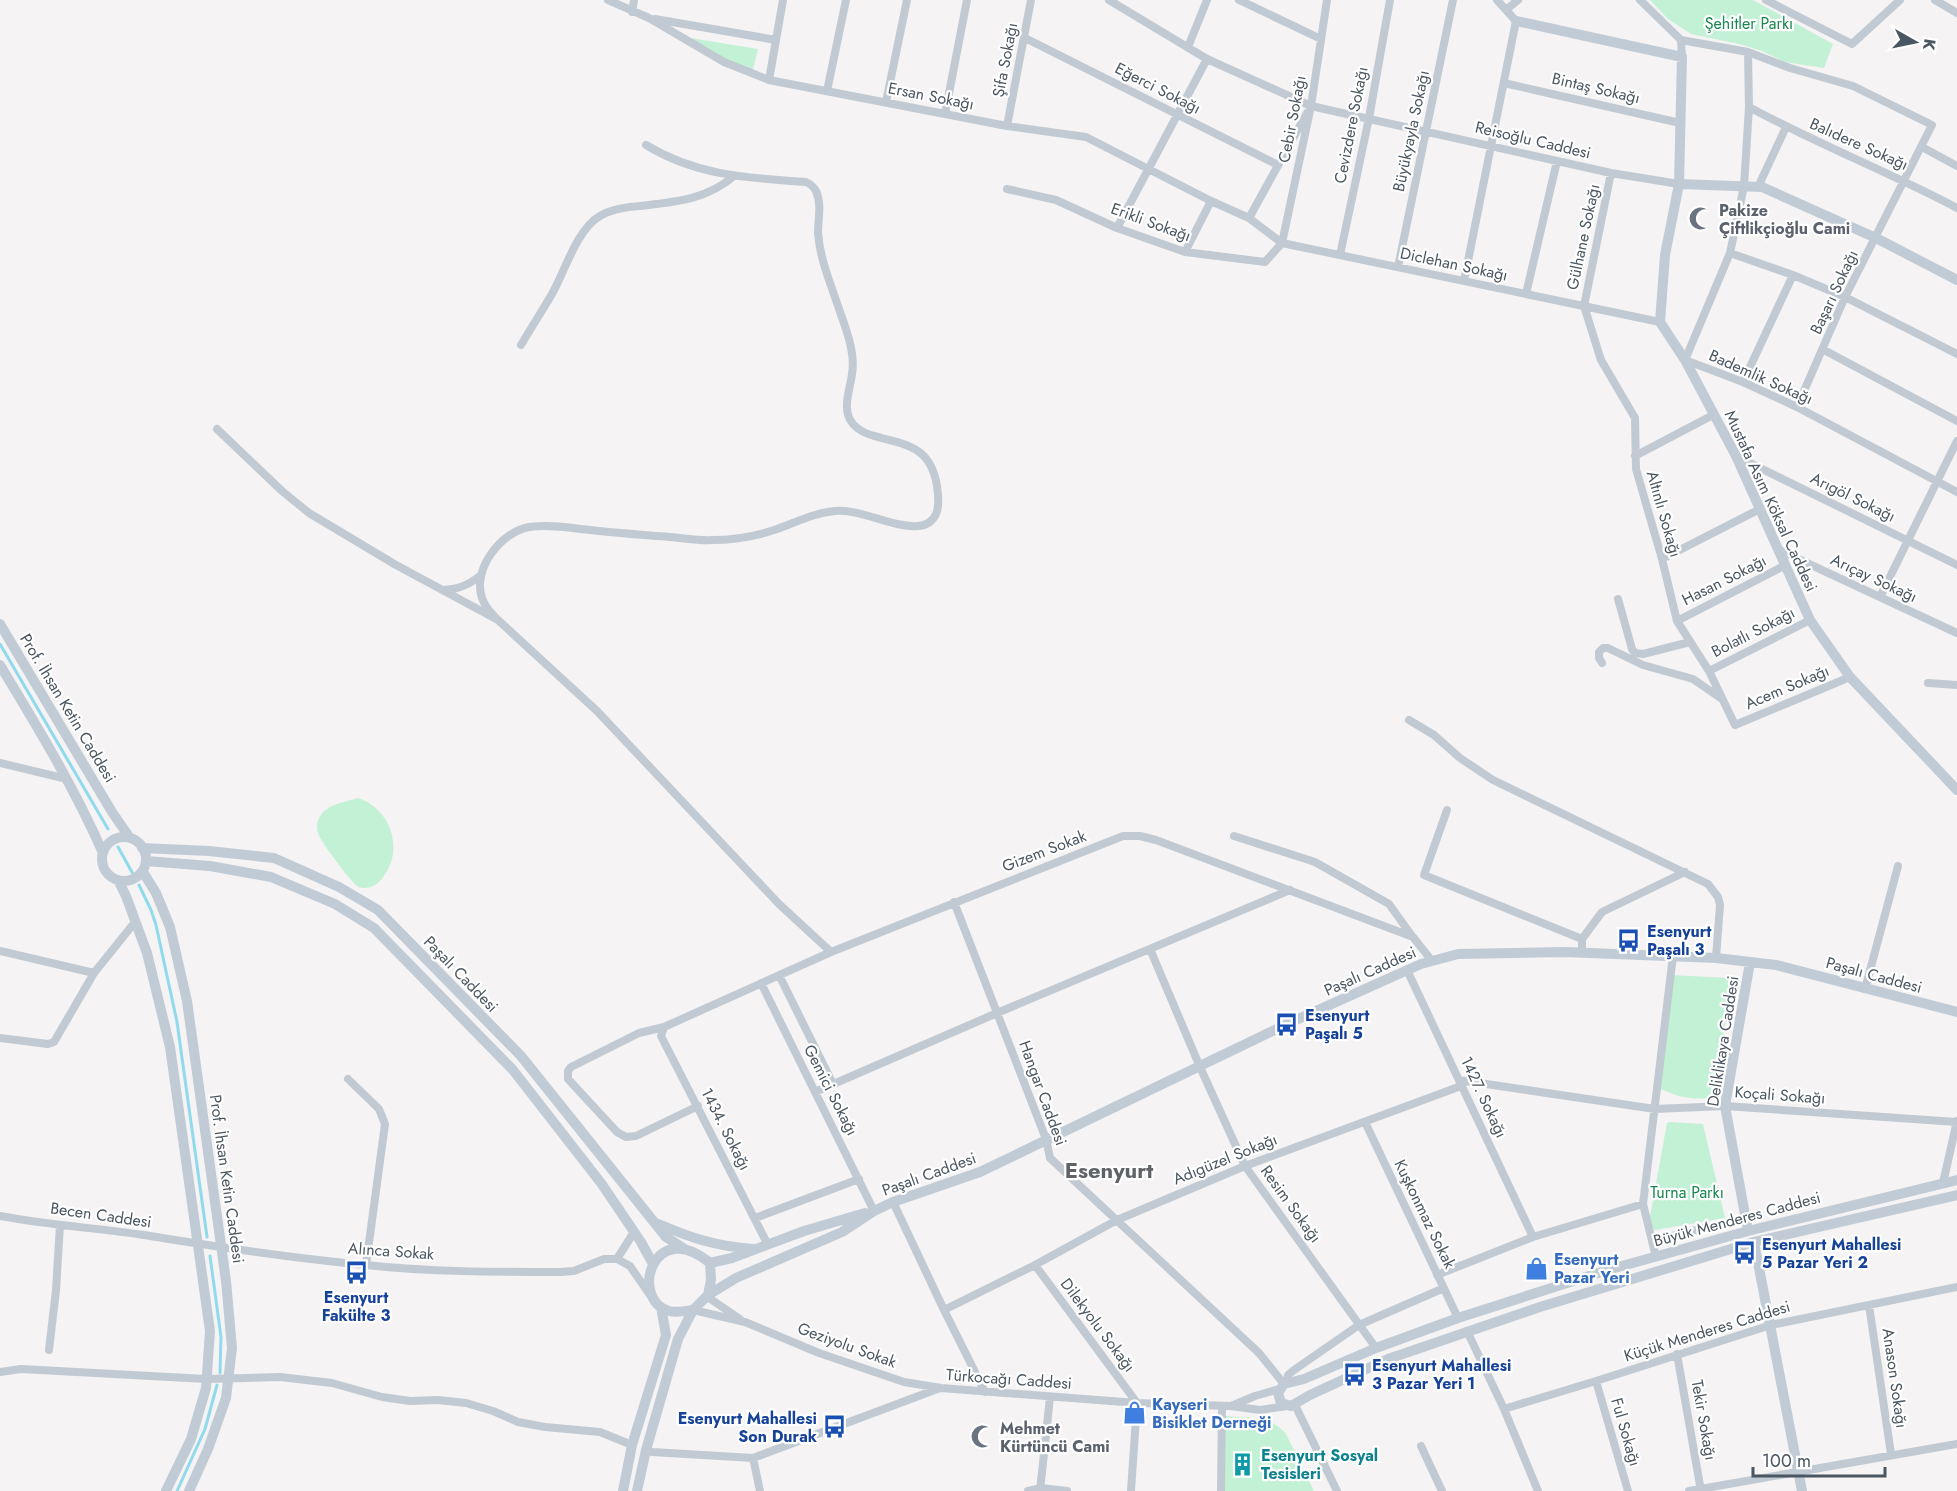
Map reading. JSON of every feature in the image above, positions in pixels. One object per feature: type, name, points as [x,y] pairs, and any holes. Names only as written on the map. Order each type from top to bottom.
[{"type":"street","name":"Ersan Sokağı","points":[[608,0],[649,18],[724,62],[769,80],[1007,126],[1086,137],[1249,218]]},
{"type":"street","points":[[632,12],[634,0]]},
{"type":"street","points":[[769,80],[783,0]]},
{"type":"street","points":[[827,91],[846,0]]},
{"type":"street","points":[[886,102],[907,0]]},
{"type":"street","points":[[945,114],[967,0]]},
{"type":"street","name":"Şifa Sokağı","points":[[1007,126],[1031,0]]},
{"type":"street","name":"Reisoğlu Caddesi","points":[[1109,0],[1207,58],[1311,106],[1611,173],[1679,184],[1762,187],[1876,238],[1957,280]]},
{"type":"street","points":[[1188,47],[1208,0]]},
{"type":"street","points":[[1239,0],[1321,39]]},
{"type":"street","name":"Cebir Sokağı","points":[[1282,243],[1311,106],[1327,0]]},
{"type":"street","name":"Cevizdere Sokağı","points":[[1340,255],[1390,0]]},
{"type":"street","name":"Büyükyayla Sokağı","points":[[1398,267],[1453,0]]},
{"type":"street","points":[[1497,0],[1516,21],[1682,57]]},
{"type":"street","points":[[1506,10],[1518,0]]},
{"type":"street","points":[[1640,0],[1681,40],[1748,52]]},
{"type":"street","points":[[1766,0],[1852,44],[1899,0]]},
{"type":"street","points":[[1935,0],[1957,13]]},
{"type":"street","points":[[649,18],[776,40]]},
{"type":"street","points":[[1464,281],[1516,21]]},
{"type":"street","name":"Eğerci Sokağı","points":[[1025,38],[1278,165]]},
{"type":"street","points":[[1660,322],[1665,255],[1679,184],[1681,40]]},
{"type":"street","name":"Bademlik Sokağı","points":[[1748,52],[1749,107],[1744,186],[1730,253],[1685,360],[1743,382],[1797,407],[1957,492]]},
{"type":"street","name":"Başarı Sokağı","points":[[1748,52],[1790,68],[1853,86],[1932,125],[1845,297],[1824,350],[1797,407]]},
{"type":"street","points":[[1117,228],[1207,58]]},
{"type":"street","name":"Bintaş Sokağı","points":[[1504,83],[1680,123]]},
{"type":"street","points":[[1249,218],[1311,106]]},
{"type":"street","name":"Balıdere Sokağı","points":[[1749,107],[1786,127],[1905,181],[1957,208]]},
{"type":"street","points":[[1758,187],[1786,127]]},
{"type":"street","points":[[646,145],[665,156],[687,164],[734,176],[806,182],[814,188],[817,193],[818,234],[825,271],[850,344],[853,370],[847,405],[848,414],[857,428],[870,435],[912,447],[922,453],[929,461],[935,475],[938,510],[926,525],[916,527],[864,514],[837,511],[810,516],[776,530],[741,538],[712,540],[560,527],[529,527],[511,534],[488,559],[481,575],[482,597],[488,610],[597,711],[778,904],[831,952]]},
{"type":"street","points":[[1922,147],[1957,166]]},
{"type":"street","points":[[1526,294],[1557,160]]},
{"type":"street","name":"Gülhane Sokağı","points":[[1584,306],[1611,173]]},
{"type":"street","points":[[521,345],[553,293],[580,238],[588,225],[600,215],[623,208],[707,195],[722,187],[734,176]]},
{"type":"street","name":"Erikli Sokağı","points":[[1007,189],[1056,200],[1117,228],[1185,252],[1265,262],[1282,243]]},
{"type":"street","points":[[1185,252],[1211,201]]},
{"type":"street","name":"Diclehan Sokağı","points":[[1249,218],[1282,243],[1660,322]]},
{"type":"street","points":[[1730,253],[1845,297],[1957,354]]},
{"type":"street","points":[[1743,382],[1792,275]]},
{"type":"street","name":"Altınlı Sokağı","points":[[1584,306],[1601,360],[1635,418],[1636,469],[1677,621],[1709,671],[1736,725]]},
{"type":"street","name":"Mustafa Asım Köksal Caddesi","points":[[1660,322],[1685,360],[1736,456],[1810,620],[1850,677],[1956,789]]},
{"type":"street","points":[[1824,350],[1957,421]]},
{"type":"street","points":[[1635,456],[1713,415]]},
{"type":"street","points":[[216,429],[309,513],[352,540],[498,620]]},
{"type":"street","points":[[1880,597],[1957,441]]},
{"type":"street","name":"Arıgöl Sokağı","points":[[1736,456],[1957,566]]},
{"type":"street","points":[[1662,559],[1760,510]]},
{"type":"street","name":"Arıçay Sokağı","points":[[1779,550],[1957,633]]},
{"type":"street","name":"Hasan Sokağı","points":[[1677,621],[1786,565]]},
{"type":"street","points":[[443,591],[457,590],[470,584],[481,575]]},
{"type":"street","points":[[1618,598],[1635,653],[1643,654],[1690,642]]},
{"type":"street","name":"Bolatlı Sokağı","points":[[1709,671],[1810,620]]},
{"type":"street","name":"Prof. İhsan Ketin Caddesi","points":[[0,624],[112,812],[130,838]]},
{"type":"street","points":[[1602,663],[1599,658],[1600,650],[1608,648],[1643,665],[1693,679],[1724,700]]},
{"type":"street","points":[[0,664],[67,779],[88,818],[103,853]]},
{"type":"street","name":"Acem Sokağı","points":[[1736,725],[1850,677]]},
{"type":"street","points":[[1928,683],[1957,685]]},
{"type":"street","points":[[1409,720],[1434,735],[1460,758],[1493,780],[1708,884],[1718,897],[1720,905],[1716,958]]},
{"type":"street","points":[[0,763],[67,779]]},
{"type":"street","points":[[1447,810],[1424,875],[1582,939]]},
{"type":"street","name":"Gizem Sokak","points":[[698,1106],[636,1136],[626,1137],[617,1132],[568,1079],[568,1071],[571,1066],[639,1033],[664,1027],[831,952],[1123,836],[1140,836],[1156,840],[1413,937]]},
{"type":"street","points":[[1234,836],[1315,862],[1389,904],[1432,961]]},
{"type":"street","points":[[130,838],[142,848],[146,861],[137,878],[118,880],[110,877],[102,860],[105,846],[112,839],[130,838]]},
{"type":"street","name":"Paşalı Caddesi","points":[[142,848],[209,851],[274,858],[339,887],[378,910],[521,1056],[666,1237],[683,1248]]},
{"type":"street","name":"Paşalı Caddesi","points":[[146,861],[210,866],[271,877],[335,904],[374,928],[513,1070],[601,1183],[653,1264]]},
{"type":"street","points":[[1866,989],[1899,866]]},
{"type":"street","name":"Prof. İhsan Ketin Caddesi","points":[[142,872],[156,893],[170,927],[187,1001],[221,1246],[232,1348],[226,1398],[208,1449],[189,1491]]},
{"type":"street","points":[[1582,953],[1582,939],[1602,912],[1685,872]]},
{"type":"street","points":[[118,880],[147,953],[170,1047],[210,1331],[206,1388],[191,1439],[166,1491]]},
{"type":"street","points":[[815,1092],[1290,890]]},
{"type":"street","name":"Hangar Caddesi","points":[[954,902],[1046,1139],[1050,1158],[1259,1353],[1285,1384]]},
{"type":"street","points":[[0,1038],[48,1044],[54,1042],[94,973],[135,922]]},
{"type":"street","name":"Resim Sokağı","points":[[1150,949],[1245,1166],[1376,1348]]},
{"type":"street","points":[[0,951],[94,973]]},
{"type":"street","name":"Paşalı Caddesi","points":[[707,1295],[736,1278],[842,1232],[874,1211],[893,1202],[980,1172],[1287,1024],[1407,970],[1458,954],[1582,953],[1716,958],[1776,965],[1957,1012]]},
{"type":"street","points":[[1656,1257],[1643,1204],[1673,956]]},
{"type":"street","name":"Deliklikaya Caddesi","points":[[1748,1231],[1725,1106],[1750,962]]},
{"type":"street","name":"1427. Sokağı","points":[[1407,970],[1533,1237]]},
{"type":"street","points":[[779,975],[833,1084]]},
{"type":"street","name":"Gemici Sokağı","points":[[761,983],[874,1211]]},
{"type":"street","name":"1434. Sokağı","points":[[664,1027],[661,1036],[768,1245]]},
{"type":"street","points":[[348,1079],[379,1109],[385,1124],[366,1265]]},
{"type":"street","name":"Koçali Sokağı","points":[[1460,1083],[1655,1109],[1725,1106],[1957,1122]]},
{"type":"street","name":"Adıgüzel Sokağı","points":[[944,1310],[1117,1221],[1245,1166],[1365,1122],[1460,1083]]},
{"type":"street","name":"Kuşkonmaz Sokak","points":[[1365,1122],[1458,1318]]},
{"type":"street","points":[[1943,1183],[1957,1122]]},
{"type":"street","points":[[755,1218],[859,1179]]},
{"type":"street","name":"Büyük Menderes Caddesi","points":[[1285,1384],[1304,1379],[1376,1348],[1458,1318],[1611,1269],[1748,1231],[1957,1180]]},
{"type":"street","name":"Büyük Menderes Caddesi","points":[[1293,1405],[1388,1359],[1617,1283],[1754,1242],[1957,1196]]},
{"type":"street","points":[[893,1202],[985,1392]]},
{"type":"street","points":[[1437,1275],[1533,1237],[1643,1204]]},
{"type":"street","points":[[651,1295],[649,1280],[654,1260],[667,1250],[683,1248],[698,1254],[710,1263],[732,1258],[804,1232],[874,1211]]},
{"type":"street","name":"Becen Caddesi","points":[[0,1216],[144,1235],[199,1245],[221,1246]]},
{"type":"street","points":[[1652,1241],[1745,1218]]},
{"type":"street","points":[[655,1223],[692,1238],[730,1247],[757,1249]]},
{"type":"street","points":[[49,1350],[60,1225]]},
{"type":"street","points":[[634,1232],[617,1259],[630,1266],[661,1307],[678,1312],[693,1310],[745,1322]]},
{"type":"street","points":[[1754,1242],[1802,1491]]},
{"type":"street","name":"Alınca Sokak","points":[[221,1246],[366,1265],[454,1270],[560,1272],[574,1271],[604,1259],[617,1259]]},
{"type":"street","points":[[637,1491],[678,1339],[693,1310],[707,1295],[711,1280],[710,1263]]},
{"type":"street","name":"Dilekyolu Sokağı","points":[[1035,1265],[1137,1403]]},
{"type":"street","name":"Küçük Menderes Caddesi","points":[[1504,1409],[1771,1324],[1957,1287]]},
{"type":"street","points":[[1337,1491],[1293,1405],[1279,1400],[1288,1375],[1359,1325],[1444,1288]]},
{"type":"street","points":[[707,1295],[745,1322]]},
{"type":"street","name":"Anason Sokağı","points":[[1869,1305],[1891,1454]]},
{"type":"street","points":[[622,1491],[632,1445],[666,1335],[661,1307]]},
{"type":"street","name":"Geziyolu Sokak","points":[[745,1322],[819,1353],[904,1382],[941,1388]]},
{"type":"street","points":[[1467,1331],[1504,1409],[1538,1491]]},
{"type":"street","name":"Tekir Sokağı","points":[[1677,1354],[1700,1490]]},
{"type":"street","points":[[0,1372],[21,1369],[206,1379],[280,1377],[332,1383],[382,1397],[410,1401],[438,1400],[466,1403],[518,1422],[600,1432],[632,1445]]},
{"type":"street","name":"Ful Sokağı","points":[[1596,1381],[1628,1491]]},
{"type":"street","points":[[1285,1384],[1300,1389],[1301,1396],[1293,1405]]},
{"type":"street","name":"Türkocağı Caddesi","points":[[1227,1406],[1285,1384]]},
{"type":"street","name":"Türkocağı Caddesi","points":[[649,1451],[753,1458],[941,1388],[1260,1410],[1293,1405]]},
{"type":"street","points":[[1040,1489],[1050,1397]]},
{"type":"street","points":[[1131,1491],[1137,1403]]},
{"type":"street","points":[[1221,1491],[1227,1406]]},
{"type":"street","points":[[1689,1491],[1957,1444]]},
{"type":"street","points":[[1421,1446],[1442,1491]]},
{"type":"street","points":[[753,1458],[760,1491]]},
{"type":"street","points":[[1028,1491],[1040,1489],[1067,1491]]},
{"type":"green space","name":"Şehitler Parkı","points":[[1650,0],[1753,0],[1833,44],[1824,68],[1785,62],[1762,51],[1739,44],[1691,34],[1668,19]]},
{"type":"green space","points":[[672,35],[758,49],[753,69],[747,70]]},
{"type":"green space","points":[[358,798],[369,803],[386,820],[393,842],[390,866],[380,881],[367,888],[358,886],[347,875],[324,844],[317,828],[320,817],[328,808]]},
{"type":"green space","points":[[1670,975],[1730,978],[1717,1096],[1701,1099],[1686,1098],[1657,1087]]},
{"type":"green space","name":"Turna Parkı","points":[[1667,1123],[1703,1124],[1725,1218],[1655,1230],[1652,1228],[1650,1217]]},
{"type":"green space","points":[[1224,1416],[1266,1420],[1280,1428],[1286,1434],[1314,1491],[1224,1491]]},
{"type":"waterway","points":[[0,644],[108,829]]},
{"type":"waterway","points":[[118,847],[133,874]]},
{"type":"waterway","points":[[139,885],[156,925],[177,1022],[207,1237]]},
{"type":"waterway","points":[[210,1256],[221,1337],[220,1373]]},
{"type":"waterway","points":[[177,1491],[205,1429],[217,1385]]},
{"type":"place","name":"Pakize Çiftlikçioğlu Cami","points":[[1701,219]]},
{"type":"place","name":"Esenyurt Paşalı 3","points":[[1629,940]]},
{"type":"place","name":"Esenyurt Paşalı 5","points":[[1287,1024]]},
{"type":"place","name":"Esenyurt Mahallesi 5 Pazar Yeri 2","points":[[1744,1253]]},
{"type":"place","name":"Esenyurt Pazar Yeri","points":[[1536,1268]]},
{"type":"place","name":"Esenyurt Fakülte 3","points":[[356,1272]]},
{"type":"place","name":"Esenyurt Mahallesi 3 Pazar Yeri 1","points":[[1354,1374]]},
{"type":"place","name":"Kayseri Bisiklet Derneği","points":[[1134,1413]]},
{"type":"place","name":"Esenyurt Mahallesi Son Durak","points":[[835,1427]]},
{"type":"place","name":"Mehmet Kürtüncü Cami","points":[[982,1437]]},
{"type":"place","name":"Esenyurt Sosyal Tesisleri","points":[[1243,1464]]},
{"type":"district","name":"Esenyurt","points":[[1109,1170]]}]
